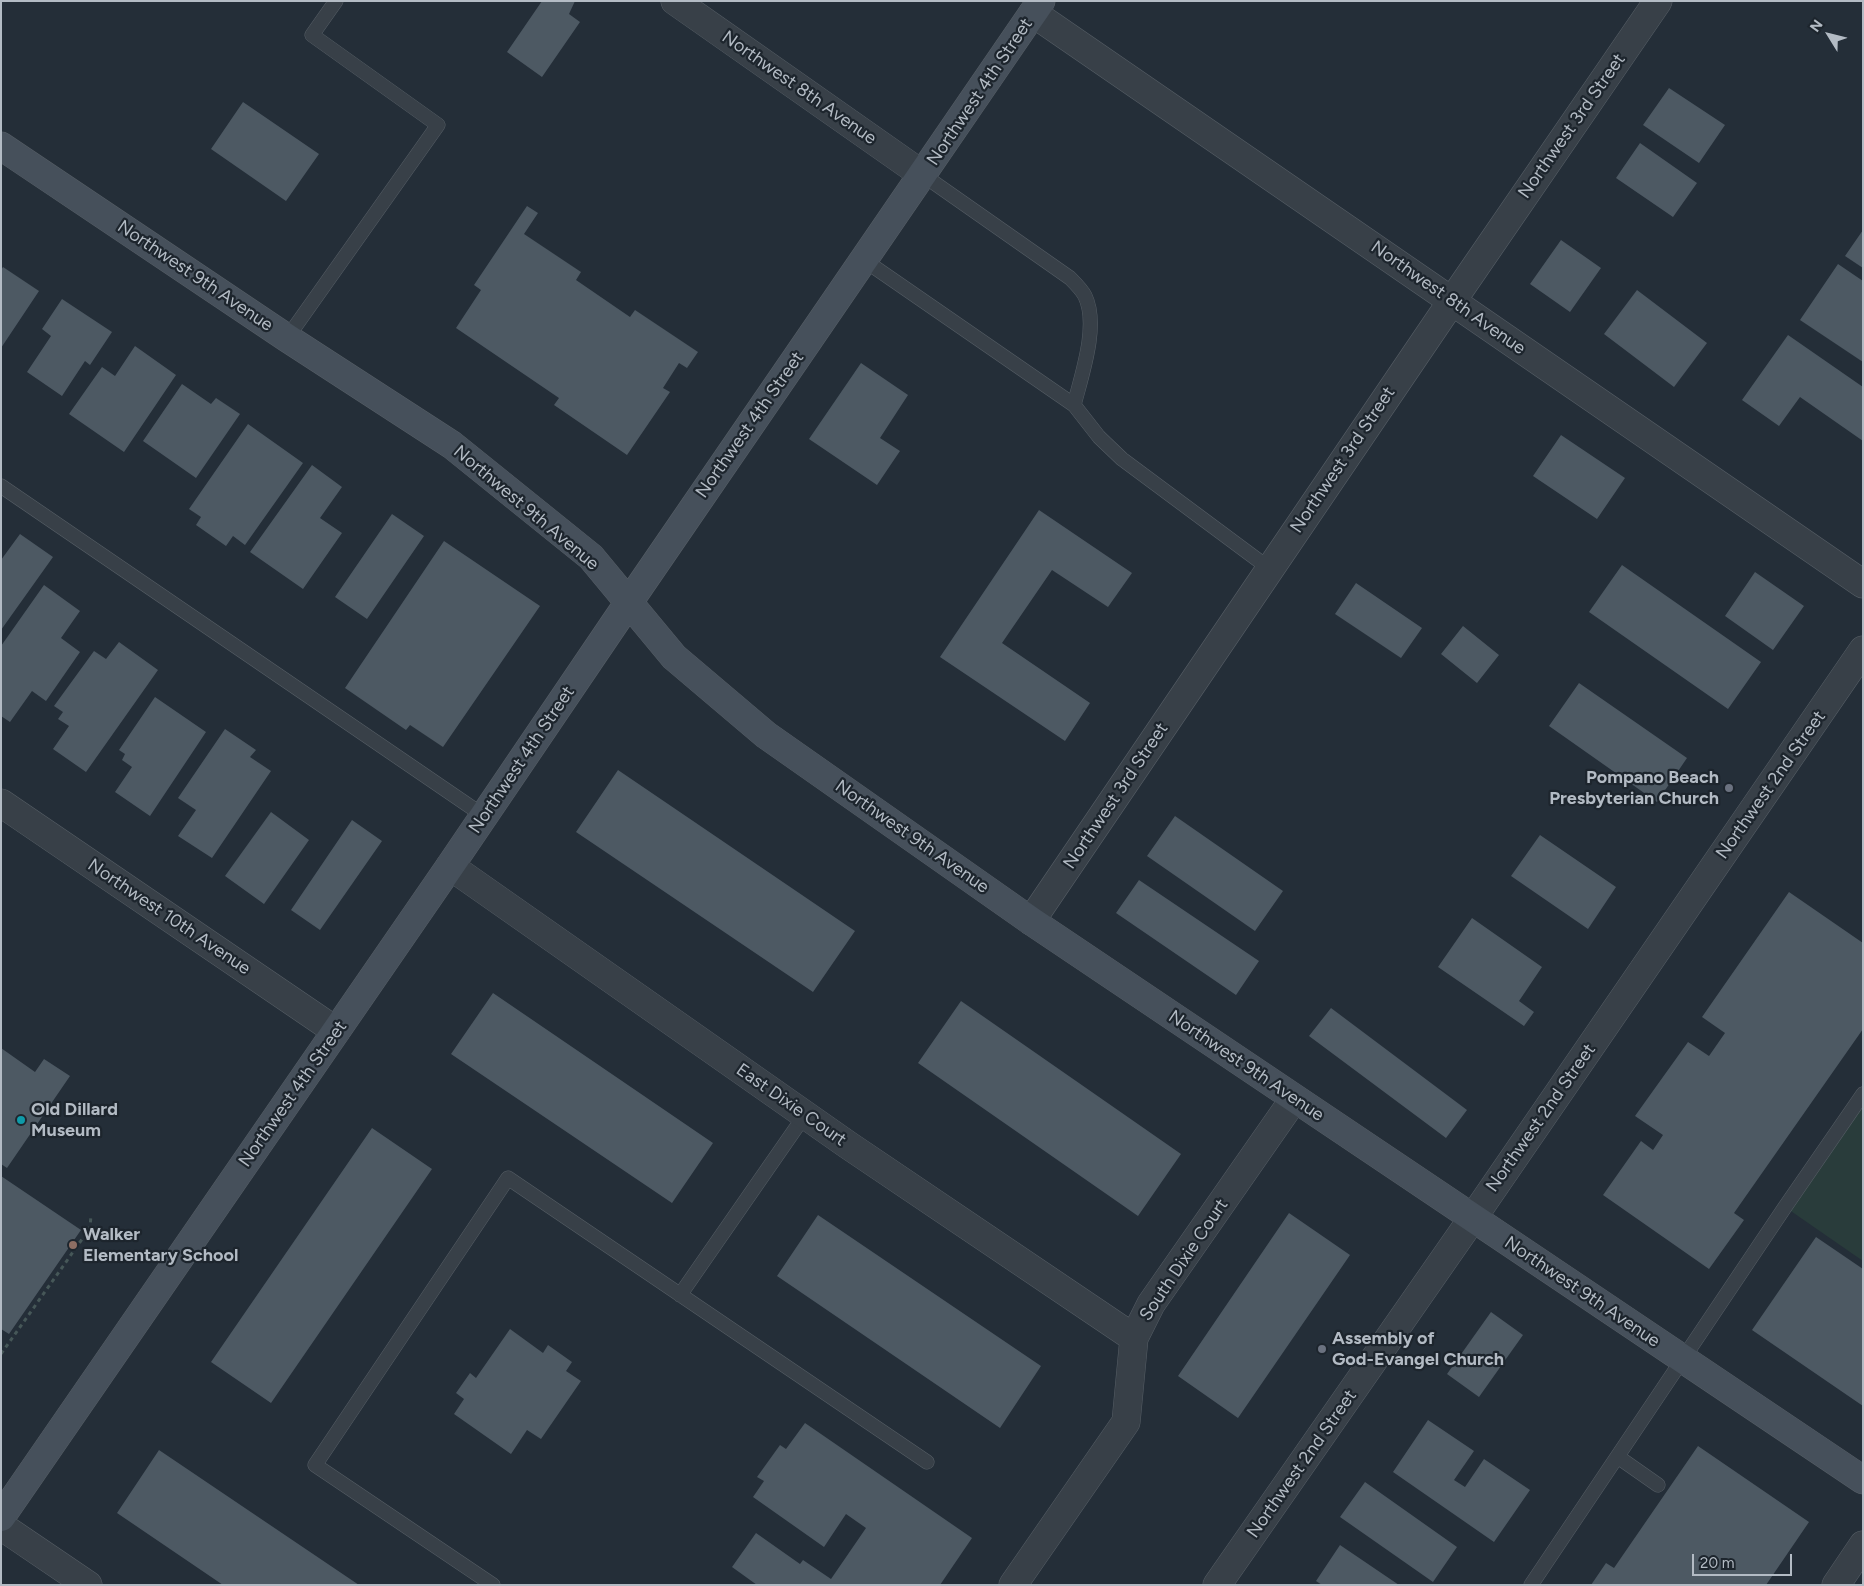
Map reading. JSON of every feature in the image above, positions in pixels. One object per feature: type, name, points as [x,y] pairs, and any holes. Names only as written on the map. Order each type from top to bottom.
[{"type":"main road","name":"Northwest 4th Street","points":[[1,1517],[450,866],[1037,7]]},
{"type":"main road","name":"Northwest 9th Avenue","points":[[1,146],[287,338],[452,445],[591,558],[674,657],[766,735],[1031,921],[1863,1480]]},
{"type":"street","name":"Northwest 8th Avenue","points":[[675,1],[923,175]]},
{"type":"street","name":"Northwest 3rd Street","points":[[1031,921],[1658,1]]},
{"type":"street","name":"Northwest 8th Avenue","points":[[1037,7],[1452,301],[1863,584]]},
{"type":"street","name":"Northwest 2nd Street","points":[[1217,1585],[1472,1219],[1863,650]]},
{"type":"street","name":"Northwest 10th Avenue","points":[[1,803],[336,1031]]},
{"type":"street","name":"East Dixie Court","points":[[450,866],[805,1115],[1134,1338]]},
{"type":"street","name":"South Dixie Court","points":[[1013,1585],[1126,1422],[1134,1338],[1151,1304],[1294,1099]]},
{"type":"street","points":[[1,1526],[88,1585]]},
{"type":"street","points":[[1836,1585],[1863,1545]]},
{"type":"lane","points":[[287,338],[438,125],[312,35],[336,1]]},
{"type":"lane","points":[[923,175],[1070,278],[1085,296],[1092,322],[1074,405]]},
{"type":"lane","points":[[864,260],[1074,405],[1099,437],[1122,459],[1270,569]]},
{"type":"lane","points":[[1,486],[484,816]]},
{"type":"lane","points":[[1531,1585],[1863,1094]]},
{"type":"lane","points":[[680,1295],[805,1115]]},
{"type":"lane","points":[[490,1584],[315,1465],[508,1178],[927,1462]]},
{"type":"lane","points":[[1618,1457],[1658,1485]]},
{"type":"path","points":[[1,1354],[90,1228],[91,1215]]},
{"type":"green space","points":[[1863,1094],[1863,1261],[1785,1207]]},
{"type":"building","points":[[542,1],[575,1],[569,14],[580,22],[542,77],[507,52]]},
{"type":"building","points":[[1669,88],[1725,125],[1699,163],[1643,125]]},
{"type":"building","points":[[243,102],[319,154],[286,201],[211,149]]},
{"type":"building","points":[[1640,143],[1697,183],[1673,217],[1616,178]]},
{"type":"building","points":[[527,206],[538,213],[524,234],[581,272],[576,280],[630,317],[635,310],[698,352],[687,368],[679,363],[663,388],[670,392],[627,455],[554,405],[559,398],[456,328],[481,290],[474,285]]},
{"type":"building","points":[[1863,230],[1863,268],[1845,256]]},
{"type":"building","points":[[1561,240],[1601,268],[1570,312],[1530,284]]},
{"type":"building","points":[[1838,264],[1863,281],[1863,362],[1800,320]]},
{"type":"building","points":[[3,267],[39,291],[1,348],[1,270]]},
{"type":"building","points":[[1637,290],[1707,343],[1674,387],[1604,334]]},
{"type":"building","points":[[62,299],[112,332],[90,365],[85,361],[62,396],[27,372],[51,336],[42,329]]},
{"type":"building","points":[[1788,335],[1863,387],[1863,441],[1800,397],[1779,426],[1742,400]]},
{"type":"building","points":[[135,346],[176,375],[124,452],[69,414],[102,367],[115,376]]},
{"type":"building","points":[[861,363],[908,395],[880,438],[900,451],[877,485],[809,439]]},
{"type":"building","points":[[182,384],[211,404],[216,398],[240,414],[196,478],[143,441]]},
{"type":"building","points":[[248,424],[303,463],[245,545],[233,536],[226,546],[196,525],[201,517],[189,509]]},
{"type":"building","points":[[1561,435],[1625,478],[1597,519],[1533,476]]},
{"type":"building","points":[[312,465],[342,487],[320,518],[342,533],[303,589],[250,552]]},
{"type":"building","points":[[1039,510],[1132,573],[1108,607],[1052,570],[1002,643],[1090,703],[1065,741],[940,657]]},
{"type":"building","points":[[392,514],[424,536],[367,619],[335,597]]},
{"type":"building","points":[[20,534],[53,557],[1,630],[1,560]]},
{"type":"building","points":[[444,541],[540,606],[443,747],[410,725],[406,730],[345,688]]},
{"type":"building","points":[[1622,565],[1761,662],[1728,709],[1589,612]]},
{"type":"building","points":[[1755,572],[1804,606],[1773,650],[1725,616]]},
{"type":"building","points":[[1356,583],[1422,628],[1401,658],[1335,614]]},
{"type":"building","points":[[44,585],[80,611],[61,638],[80,652],[46,701],[32,691],[10,722],[1,716],[1,646]]},
{"type":"building","points":[[1463,626],[1499,655],[1477,683],[1441,654]]},
{"type":"building","points":[[119,642],[158,670],[86,772],[53,749],[69,726],[58,719],[63,712],[54,706],[94,651],[106,659]]},
{"type":"building","points":[[1579,683],[1687,758],[1657,802],[1549,726]]},
{"type":"building","points":[[155,697],[206,732],[150,816],[115,792],[132,767],[122,760],[125,754],[119,750]]},
{"type":"building","points":[[225,729],[256,750],[250,757],[271,771],[212,858],[178,836],[196,810],[178,798]]},
{"type":"building","points":[[618,770],[855,931],[813,992],[576,832]]},
{"type":"building","points":[[271,812],[309,840],[264,904],[225,876]]},
{"type":"building","points":[[1175,816],[1283,891],[1255,931],[1147,856]]},
{"type":"building","points":[[352,820],[382,841],[320,930],[291,910]]},
{"type":"building","points":[[1540,835],[1616,887],[1588,929],[1511,876]]},
{"type":"building","points":[[1139,880],[1259,961],[1236,995],[1116,913]]},
{"type":"building","points":[[1789,892],[1863,943],[1863,1029],[1734,1213],[1744,1220],[1709,1269],[1603,1195],[1641,1141],[1653,1150],[1663,1135],[1635,1116],[1688,1042],[1709,1056],[1725,1033],[1702,1017]]},
{"type":"building","points":[[1472,918],[1542,967],[1519,1001],[1534,1012],[1524,1026],[1438,967]]},
{"type":"building","points":[[493,993],[713,1143],[672,1203],[451,1054]]},
{"type":"building","points":[[961,1001],[1181,1154],[1138,1216],[918,1063]]},
{"type":"building","points":[[1331,1008],[1467,1110],[1446,1138],[1309,1036]]},
{"type":"building","name":"Old Dillard Museum","points":[[1,1048],[35,1072],[44,1059],[70,1076],[7,1168],[1,1164]]},
{"type":"building","points":[[372,1128],[432,1169],[271,1403],[211,1362]]},
{"type":"building","points":[[1,1176],[81,1230],[9,1334],[1,1329]]},
{"type":"building","points":[[1289,1213],[1350,1255],[1238,1418],[1178,1376]]},
{"type":"building","points":[[818,1215],[1041,1366],[1000,1428],[777,1276]]},
{"type":"building","points":[[1816,1237],[1863,1269],[1863,1406],[1752,1330]]},
{"type":"building","points":[[1491,1312],[1523,1335],[1479,1397],[1447,1374]]},
{"type":"building","points":[[510,1329],[543,1353],[548,1345],[572,1362],[566,1371],[581,1381],[541,1439],[527,1430],[511,1454],[454,1414],[464,1399],[456,1393],[470,1373],[476,1378]]},
{"type":"building","points":[[1428,1420],[1474,1451],[1454,1480],[1465,1487],[1484,1459],[1530,1490],[1494,1542],[1393,1472]]},
{"type":"building","points":[[805,1423],[972,1538],[940,1585],[757,1585],[732,1567],[756,1533],[800,1564],[803,1560],[831,1579],[866,1528],[846,1514],[824,1547],[753,1497],[764,1481],[757,1477],[780,1445],[786,1449]]},
{"type":"building","points":[[1698,1446],[1809,1522],[1766,1585],[1591,1585],[1606,1563],[1614,1568]]},
{"type":"building","points":[[159,1450],[359,1585],[223,1585],[117,1513]]},
{"type":"building","points":[[1365,1482],[1457,1547],[1433,1582],[1340,1517]]},
{"type":"building","points":[[1340,1545],[1399,1585],[1322,1585],[1316,1581]]},
{"type":"place","name":"Pompano Beach Presbyterian Church","points":[[1729,788]]},
{"type":"place","name":"Old Dillard Museum","points":[[21,1120]]},
{"type":"place","name":"Walker Elementary School","points":[[73,1245]]},
{"type":"place","name":"Assembly of God-Evangel Church","points":[[1322,1349]]}]
